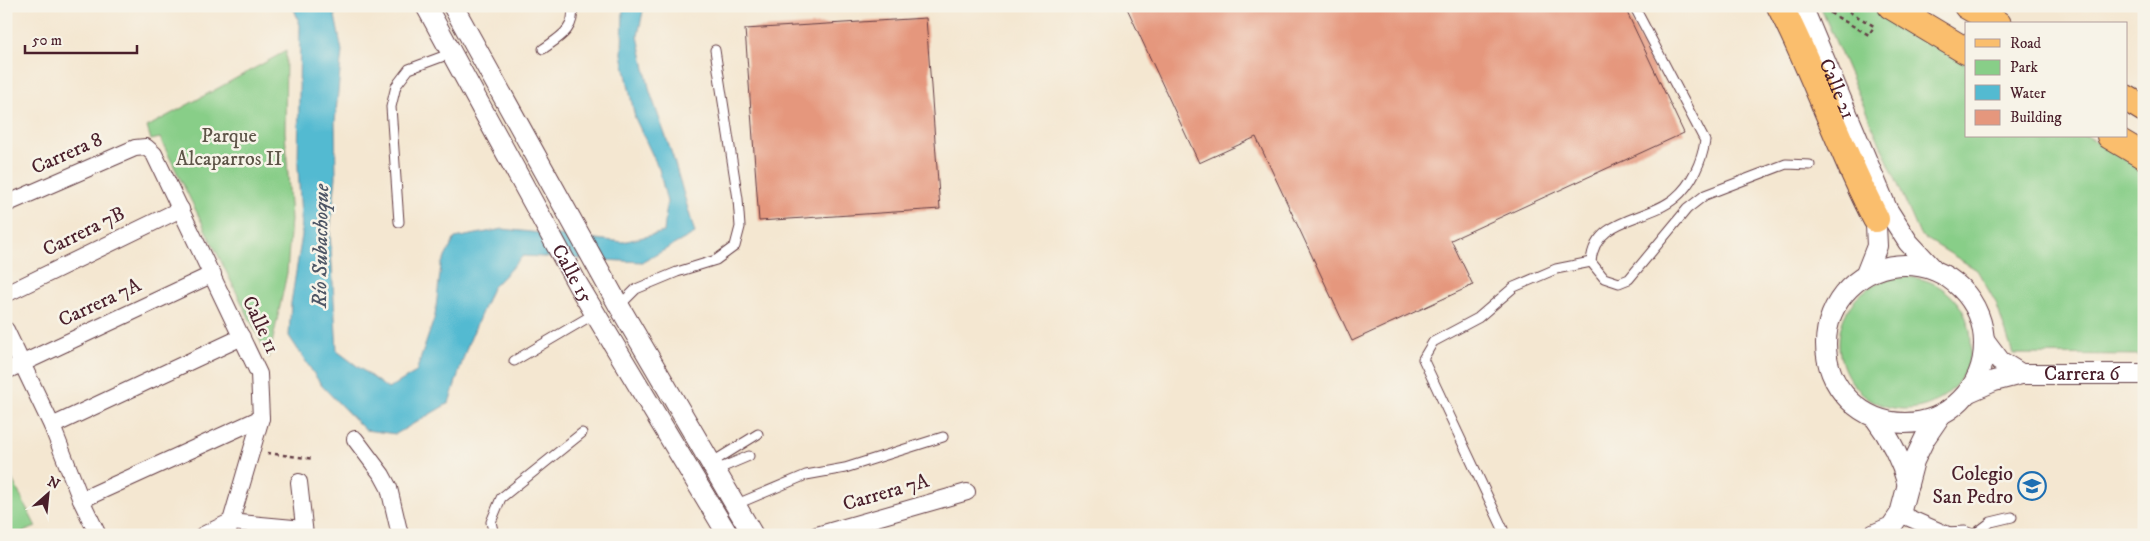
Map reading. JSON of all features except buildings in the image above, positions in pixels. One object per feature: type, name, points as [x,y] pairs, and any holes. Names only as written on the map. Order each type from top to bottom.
[{"type":"main road","points":[[1780,6],[1853,175],[1876,219]]},
{"type":"main road","points":[[1891,6],[1965,50]]},
{"type":"main road","points":[[1967,6],[1995,22]]},
{"type":"main road","points":[[2128,99],[2144,108]]},
{"type":"main road","points":[[2113,138],[2144,156]]},
{"type":"street","name":"Calle 15","points":[[426,6],[594,314],[728,535]]},
{"type":"street","name":"Calle 15","points":[[452,6],[619,306],[737,504],[753,535]]},
{"type":"street","name":"Calle 21","points":[[1802,6],[1887,209],[1908,242],[1934,270]]},
{"type":"street","points":[[452,53],[474,44]]},
{"type":"street","name":"Carrera 8","points":[[6,204],[135,148],[146,147]]},
{"type":"street","name":"Calle 11","points":[[146,147],[154,154],[213,274],[259,374],[261,418],[253,452],[228,528]]},
{"type":"street","name":"Calle 21","points":[[1866,274],[1877,246],[1872,173]]},
{"type":"street","name":"Carrera 7B","points":[[6,294],[181,209]]},
{"type":"street","points":[[1912,265],[1934,270],[1957,285],[1975,306],[1982,323],[1985,341],[1984,359],[1978,377],[1969,392],[1956,406],[1940,416],[1912,423],[1897,423],[1875,418],[1856,406],[1840,390],[1830,370],[1825,349],[1827,326],[1835,306],[1849,288],[1866,274],[1888,266],[1912,265]]},
{"type":"street","name":"Carrera 7A","points":[[6,371],[213,274]]},
{"type":"street","points":[[594,314],[619,306]]},
{"type":"street","points":[[6,330],[52,426],[81,500],[98,535]]},
{"type":"street","points":[[52,426],[242,337]]},
{"type":"street","name":"Carrera 6","points":[[1985,341],[2000,361],[2021,374]]},
{"type":"street","name":"Carrera 6","points":[[1969,392],[1994,381],[2021,374],[2144,374]]},
{"type":"street","points":[[1873,535],[1891,527],[1900,514],[1909,487],[1914,461],[1925,438],[1940,416]]},
{"type":"street","points":[[81,500],[261,418]]},
{"type":"street","points":[[1875,418],[1891,439],[1902,462],[1909,487]]},
{"type":"street","points":[[355,439],[382,475],[389,488],[400,535]]},
{"type":"street","points":[[203,535],[228,528],[304,532],[299,482]]},
{"type":"street","name":"Carrera 7A","points":[[817,535],[966,492]]},
{"type":"street","points":[[1900,514],[1947,534]]},
{"type":"lane","points":[[543,49],[568,32],[574,15],[572,6]]},
{"type":"lane","points":[[1634,6],[1705,141],[1703,156],[1693,177],[1675,198],[1603,232],[1592,247],[1591,262],[1604,278],[1619,283],[1629,279],[1687,209],[1706,195],[1786,164],[1810,164]]},
{"type":"lane","points":[[619,306],[636,290],[677,272],[716,260],[735,246],[740,227],[738,199],[715,50]]},
{"type":"lane","points":[[398,222],[391,107],[396,86],[409,69],[452,53]]},
{"type":"lane","points":[[1675,198],[1687,209]]},
{"type":"lane","points":[[1503,530],[1424,359],[1433,342],[1478,318],[1514,287],[1556,270],[1591,262]]},
{"type":"lane","points":[[514,361],[594,314]]},
{"type":"lane","points":[[494,535],[491,522],[501,498],[582,433]]},
{"type":"lane","points":[[714,466],[758,434]]},
{"type":"lane","points":[[737,504],[806,475],[845,468],[943,437]]},
{"type":"lane","points":[[714,466],[749,456]]},
{"type":"lane","points":[[1947,534],[1965,531],[1975,534],[1991,522],[2012,517]]},
{"type":"path","points":[[1820,6],[1869,35],[1874,26],[1839,6]]},
{"type":"path","points":[[253,452],[314,459]]},
{"type":"green space","points":[[1820,6],[1871,6],[1965,63],[1965,138],[2090,138],[2144,170],[2144,355],[2013,354],[1996,303],[1977,270],[1920,235]]},
{"type":"green space","name":"Parque Alcaparros II","points":[[286,51],[285,132],[291,219],[287,273],[269,358],[160,138],[151,140],[147,127]]},
{"type":"green space","points":[[1905,277],[1918,278],[1930,282],[1952,296],[1966,318],[1970,330],[1970,356],[1966,368],[1952,390],[1930,404],[1918,408],[1905,409],[1892,408],[1880,404],[1858,390],[1844,368],[1840,356],[1839,343],[1840,330],[1844,318],[1858,296],[1880,282],[1892,278]]},
{"type":"green space","points":[[6,467],[36,527],[14,535],[6,535]]},
{"type":"water","name":"Río Subachoque","points":[[293,6],[333,6],[342,51],[335,122],[336,177],[330,232],[337,351],[388,389],[416,372],[435,316],[441,265],[455,238],[503,229],[623,242],[664,232],[667,202],[659,169],[635,118],[622,54],[623,6],[644,6],[638,36],[650,92],[673,157],[695,233],[643,262],[523,256],[492,288],[467,347],[449,403],[396,434],[365,430],[322,386],[289,336],[291,303],[302,235],[298,167],[300,25]]},
{"type":"place","name":"Colegio San Pedro","points":[[2032,486]]}]
